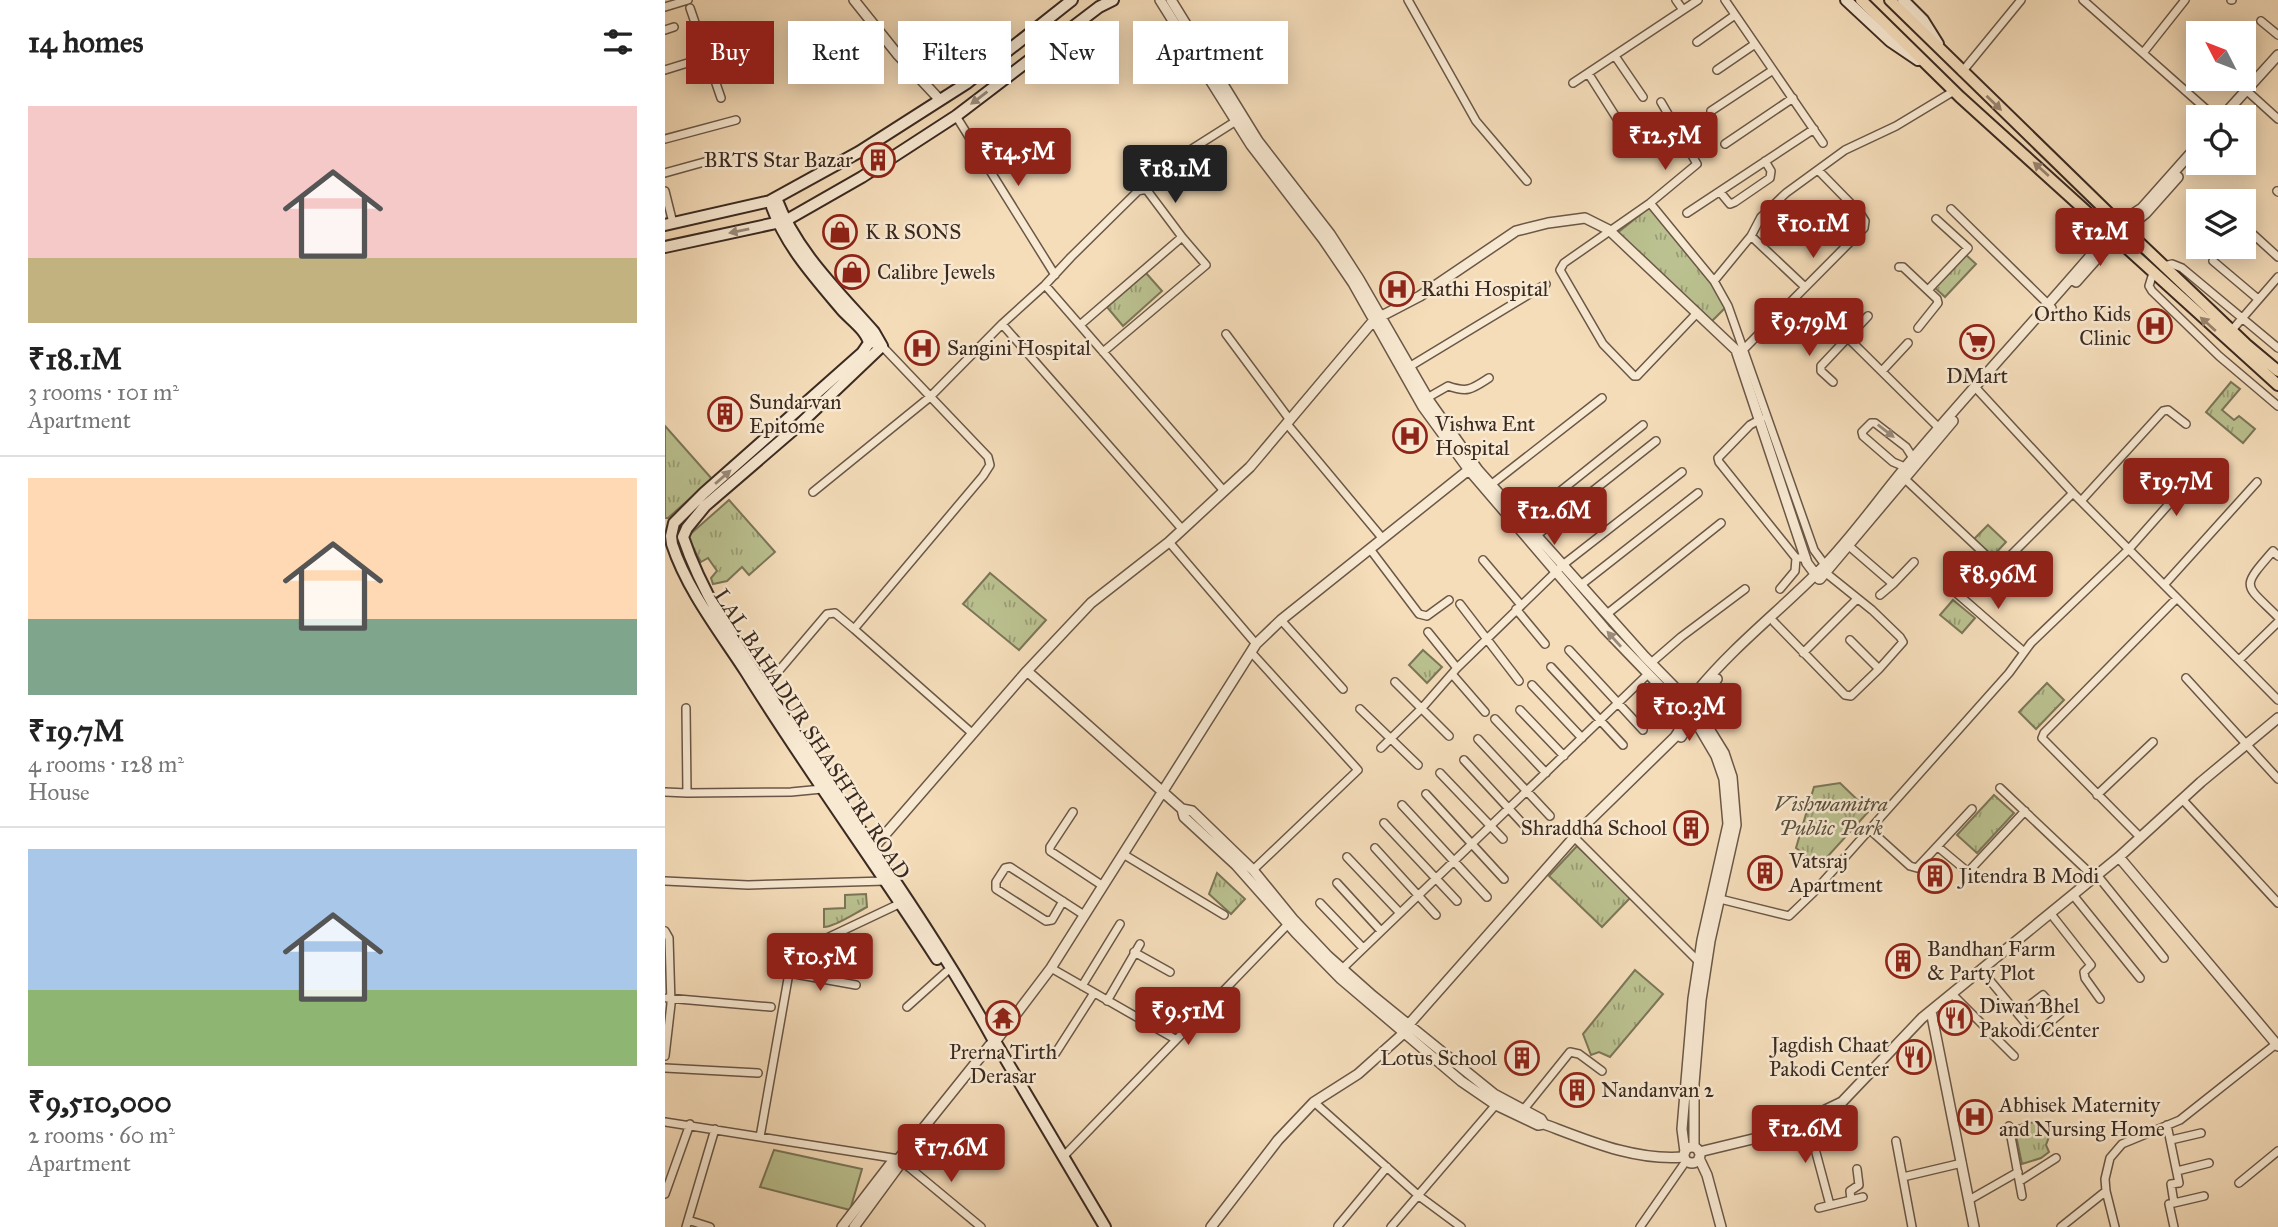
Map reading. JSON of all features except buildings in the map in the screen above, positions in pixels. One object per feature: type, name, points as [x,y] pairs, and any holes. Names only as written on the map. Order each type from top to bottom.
[{"type":"main road","points":[[669,224],[773,199],[859,152],[967,83],[1072,0]]},
{"type":"main road","points":[[665,247],[781,222],[862,177],[956,116],[1099,7],[1113,0]]},
{"type":"main road","points":[[1846,0],[1890,41],[1929,67]]},
{"type":"main road","points":[[1861,0],[1954,91],[2278,385]]},
{"type":"main road","points":[[1890,0],[2122,226],[2278,371]]},
{"type":"main road","points":[[1903,0],[1923,20],[1945,55]]},
{"type":"main road","points":[[773,199],[796,253],[844,313],[866,335],[869,343],[862,354],[674,523],[673,534],[727,630],[971,999],[993,1043],[1105,1227]]},
{"type":"main road","points":[[673,534],[687,528],[705,506],[799,425],[882,346],[874,332],[781,222]]},
{"type":"main road","name":"LAL BAHADUR SHASHTRI ROAD","points":[[673,534],[675,554],[704,607],[821,789],[871,851],[886,881],[993,1043],[1097,1227]]},
{"type":"street","points":[[854,0],[940,100]]},
{"type":"street","points":[[1160,0],[1273,177],[1323,239],[1378,319],[1472,468],[1492,484],[1582,584],[1692,711],[1724,753],[1732,778],[1736,825],[1710,941],[1701,1000],[1691,1155],[1640,1227]]},
{"type":"street","points":[[1171,0],[1258,141],[1330,234],[1359,279],[1423,407],[1555,571],[1647,675],[1692,711],[1716,756],[1724,779],[1728,824],[1698,961],[1682,1129],[1691,1155],[1707,1175],[1720,1225]]},
{"type":"street","points":[[1408,0],[1476,121],[1527,181]]},
{"type":"street","points":[[1676,0],[1683,10]]},
{"type":"street","points":[[1573,83],[1698,0]]},
{"type":"street","points":[[1725,0],[1823,143]]},
{"type":"street","points":[[1962,72],[2021,0]]},
{"type":"street","points":[[2083,0],[2202,105]]},
{"type":"street","points":[[2143,53],[2182,3],[2172,0]]},
{"type":"street","points":[[665,7],[689,4],[695,21]]},
{"type":"street","points":[[1697,42],[1735,16]]},
{"type":"street","points":[[2262,21],[2278,35]]},
{"type":"street","points":[[665,30],[674,27]]},
{"type":"street","points":[[1717,70],[1755,44]]},
{"type":"street","points":[[2239,105],[2278,55]]},
{"type":"street","points":[[1615,56],[1643,97]]},
{"type":"street","points":[[665,70],[686,64]]},
{"type":"street","points":[[2235,105],[2278,64]]},
{"type":"street","points":[[1711,111],[1773,70]]},
{"type":"street","points":[[1588,73],[1628,136]]},
{"type":"street","points":[[716,84],[721,98]]},
{"type":"street","points":[[1714,281],[1751,236],[1761,217],[1787,193],[1845,150],[1896,126],[1954,91]]},
{"type":"street","points":[[2249,92],[2278,119]]},
{"type":"street","points":[[1725,144],[1793,98]]},
{"type":"street","points":[[1661,103],[1677,137],[1697,164],[1672,180],[1650,203],[1564,263],[1560,270],[1603,344],[1625,368],[1637,376],[1697,313]]},
{"type":"street","points":[[956,116],[1055,275]]},
{"type":"street","points":[[665,139],[736,120]]},
{"type":"street","points":[[813,492],[930,397],[1138,191],[1146,189],[1184,154],[1236,121]]},
{"type":"street","points":[[1687,213],[1814,129]]},
{"type":"street","points":[[1692,711],[1709,687],[1849,546],[1977,389],[2113,235],[2142,208],[2186,158]]},
{"type":"street","points":[[665,173],[708,161]]},
{"type":"street","points":[[1720,192],[1730,204],[1744,197],[1772,175],[1765,161]]},
{"type":"street","points":[[2122,226],[2146,213],[2186,168]]},
{"type":"street","points":[[1744,349],[1864,228],[1865,221],[1860,213],[1819,171]]},
{"type":"street","points":[[1103,352],[1206,265],[1146,189]]},
{"type":"street","points":[[665,191],[669,224]]},
{"type":"street","points":[[1650,203],[1714,281],[1728,306],[1823,573]]},
{"type":"street","points":[[1951,209],[2050,306]]},
{"type":"street","points":[[871,851],[1027,671],[1091,603],[1169,542],[1250,467],[1378,319],[1420,296],[1516,231],[1585,218],[1609,230],[1736,350],[1761,419],[1801,558],[1795,571],[1780,589]]},
{"type":"street","points":[[1936,219],[1968,247]]},
{"type":"street","points":[[1751,236],[1805,287]]},
{"type":"street","points":[[1928,290],[1979,236]]},
{"type":"street","points":[[1080,325],[1182,237]]},
{"type":"street","points":[[2256,237],[2278,257]]},
{"type":"street","points":[[2213,261],[2258,299]]},
{"type":"street","points":[[2164,266],[2172,264],[2182,268],[2278,348]]},
{"type":"street","points":[[1899,267],[1903,267],[1937,299],[1938,303],[1918,328]]},
{"type":"street","points":[[2153,273],[2149,279],[2152,291],[2278,407]]},
{"type":"street","points":[[2232,330],[2278,277]]},
{"type":"street","points":[[1409,367],[1546,284]]},
{"type":"street","points":[[1045,285],[1224,491]]},
{"type":"street","points":[[1833,382],[1820,368],[1868,316]]},
{"type":"street","points":[[1002,324],[1182,529]]},
{"type":"street","points":[[1226,334],[1289,422],[1383,539]]},
{"type":"street","points":[[1848,338],[1939,428]]},
{"type":"street","points":[[854,629],[990,465],[988,457],[882,346],[869,343]]},
{"type":"street","points":[[1882,371],[1907,343]]},
{"type":"street","points":[[1427,398],[1448,386],[1470,390],[1489,378]]},
{"type":"street","points":[[1212,1227],[1279,1140],[1314,1101],[1358,1074],[1407,1030],[1576,839],[1686,733],[1695,694],[1740,647],[1823,573],[1905,467],[1977,389]]},
{"type":"street","points":[[1977,389],[2073,493],[2278,700]]},
{"type":"street","points":[[1492,484],[1602,398]]},
{"type":"street","points":[[2081,501],[2163,411],[2168,410],[2186,424]]},
{"type":"street","points":[[1761,419],[1750,425],[1719,458],[1719,462],[1801,558],[1872,610],[1903,642],[1879,669],[1848,696],[1774,622]]},
{"type":"street","points":[[1905,467],[1893,462],[1863,436],[1862,432],[1871,423],[1875,423],[1906,447],[1913,458]]},
{"type":"street","points":[[1523,521],[1643,425]]},
{"type":"street","points":[[1537,535],[1656,441]]},
{"type":"street","points":[[842,1227],[1051,968],[1253,648],[1281,620],[1472,468]]},
{"type":"street","points":[[1720,899],[1789,916],[1813,893],[2009,673],[2031,643],[2129,549],[2201,468]]},
{"type":"street","points":[[1381,748],[1555,571],[1682,472]]},
{"type":"street","points":[[1905,479],[1990,559],[1997,562],[2005,561],[2073,493]]},
{"type":"street","points":[[2164,585],[2257,482]]},
{"type":"street","points":[[1582,584],[1698,493]]},
{"type":"street","points":[[1607,614],[1721,523]]},
{"type":"street","points":[[1169,542],[1253,648],[1358,770],[1253,870]]},
{"type":"street","points":[[1849,546],[1893,583]]},
{"type":"street","points":[[1370,549],[1419,614],[1427,615],[1449,600]]},
{"type":"street","points":[[2239,660],[2278,620],[2251,591],[2249,582],[2251,576],[2276,551]]},
{"type":"street","points":[[1483,559],[1545,644]]},
{"type":"street","points":[[1879,595],[1914,562]]},
{"type":"street","points":[[1651,663],[1745,589]]},
{"type":"street","points":[[1953,590],[2024,652]]},
{"type":"street","points":[[2140,836],[2044,741],[2044,733],[2177,598]]},
{"type":"street","points":[[1803,653],[1857,599]]},
{"type":"street","points":[[1460,604],[1519,681]]},
{"type":"street","points":[[765,687],[827,614],[835,613],[972,733]]},
{"type":"street","points":[[1281,620],[1343,689]]},
{"type":"street","points":[[1428,632],[1485,712]]},
{"type":"street","points":[[1850,640],[1879,669]]},
{"type":"street","points":[[1569,650],[1643,730]]},
{"type":"street","points":[[1551,667],[1623,746]]},
{"type":"street","points":[[1027,671],[1182,809],[1192,811],[1253,870],[1290,921],[1407,1030]]},
{"type":"street","points":[[1342,969],[1647,675]]},
{"type":"street","points":[[2186,678],[2278,779]]},
{"type":"street","points":[[1395,682],[1449,736]]},
{"type":"street","points":[[1532,685],[1582,738]]},
{"type":"street","points":[[685,708],[687,793]]},
{"type":"street","points":[[1360,709],[1418,765]]},
{"type":"street","points":[[1520,710],[1564,756]]},
{"type":"street","points":[[1182,809],[1184,817],[1236,865],[1341,979],[1499,1101],[1538,1125],[1544,1124],[1601,1145],[1659,1159],[1691,1155],[1761,1137],[1842,1102],[1931,1011],[2119,857],[2245,743],[2278,718]]},
{"type":"street","points":[[1495,719],[1546,773]]},
{"type":"street","points":[[1478,739],[1550,816]]},
{"type":"street","points":[[2097,794],[2153,742]]},
{"type":"street","points":[[1464,760],[1523,824]]},
{"type":"street","points":[[1440,773],[1503,839]]},
{"type":"street","points":[[2000,788],[2095,876],[2164,958]]},
{"type":"street","points":[[665,792],[777,793],[821,789]]},
{"type":"street","points":[[1426,794],[1504,878]]},
{"type":"street","points":[[2182,799],[2278,903]]},
{"type":"street","points":[[1402,805],[1487,897]]},
{"type":"street","points":[[1869,829],[1910,866],[1917,868],[1972,809]]},
{"type":"street","points":[[1938,847],[1968,872],[2025,811]]},
{"type":"street","points":[[1073,812],[1050,846],[1050,851],[1103,886]]},
{"type":"street","points":[[1384,823],[1457,901]]},
{"type":"street","points":[[1576,839],[1698,961]]},
{"type":"street","points":[[1375,848],[1436,915]]},
{"type":"street","points":[[1123,854],[1224,915]]},
{"type":"street","points":[[1347,857],[1400,913]]},
{"type":"street","points":[[2115,1227],[2105,1179],[2110,1158],[2115,1150],[2122,1144],[2181,1120],[2277,1045],[2119,857]]},
{"type":"street","points":[[1063,901],[1052,920],[1046,921],[996,890],[996,882],[1005,868],[1010,867],[1063,901],[1084,915]]},
{"type":"street","points":[[665,881],[748,885],[886,881]]},
{"type":"street","points":[[1337,883],[1381,931]]},
{"type":"street","points":[[2073,895],[2140,978]]},
{"type":"street","points":[[760,1137],[789,973],[800,954],[808,947],[901,903]]},
{"type":"street","points":[[1320,903],[1363,948]]},
{"type":"street","points":[[2051,914],[2091,965]]},
{"type":"street","points":[[1063,1157],[1290,921]]},
{"type":"street","points":[[1082,986],[1120,924]]},
{"type":"street","points":[[665,932],[669,938],[665,1056]]},
{"type":"street","points":[[1107,1001],[1140,944]]},
{"type":"street","points":[[1134,952],[1170,972]]},
{"type":"street","points":[[2099,958],[2084,972],[2085,978],[2100,999]]},
{"type":"street","points":[[1051,968],[1175,1039]]},
{"type":"street","points":[[1982,971],[2018,1014],[2035,1033],[2060,1014],[2043,995],[2018,1014]]},
{"type":"street","points":[[907,1007],[946,972]]},
{"type":"street","points":[[789,973],[856,985]]},
{"type":"street","points":[[1055,1054],[1094,993]]},
{"type":"street","points":[[1952,995],[2014,1056]]},
{"type":"street","points":[[667,998],[771,1007]]},
{"type":"street","points":[[1931,1011],[1974,1227]]},
{"type":"street","points":[[1524,1109],[1570,1052],[1579,1054],[1602,1071]]},
{"type":"street","points":[[665,1068],[758,1073]]},
{"type":"street","points":[[1314,1101],[1419,1196],[1461,1227]]},
{"type":"street","points":[[1499,1101],[1524,1109],[1541,1119],[1544,1124]]},
{"type":"street","points":[[1391,1227],[1499,1101]]},
{"type":"street","points":[[1807,1119],[1830,1205]]},
{"type":"street","points":[[665,1122],[898,1160],[981,1227]]},
{"type":"street","points":[[665,1194],[689,1124]]},
{"type":"street","points":[[2167,1125],[2179,1183],[2171,1184],[2174,1203]]},
{"type":"street","points":[[2009,1126],[2022,1196]]},
{"type":"street","points":[[710,1227],[687,1224],[715,1129]]},
{"type":"street","points":[[2171,1140],[2201,1133]]},
{"type":"street","points":[[1896,1140],[1912,1227]]},
{"type":"street","points":[[2239,1183],[2278,1151]]},
{"type":"street","points":[[2019,1181],[2056,1158]]},
{"type":"street","points":[[854,1227],[898,1167],[898,1160]]},
{"type":"street","points":[[1903,1177],[1962,1163]]},
{"type":"street","points":[[2177,1171],[2209,1163]]},
{"type":"street","points":[[1338,1226],[1387,1167]]},
{"type":"street","points":[[1851,1200],[1850,1191],[1859,1185],[1857,1169]]},
{"type":"street","points":[[1969,1200],[2018,1171]]},
{"type":"street","points":[[2061,1227],[2106,1191]]},
{"type":"street","points":[[2175,1227],[2169,1203],[2204,1196]]},
{"type":"street","points":[[1819,1208],[1863,1197]]},
{"type":"green space","points":[[1651,206],[1713,282],[1726,307],[1712,321],[1616,234]]},
{"type":"green space","points":[[1965,254],[1976,264],[1945,297],[1934,287]]},
{"type":"green space","points":[[1146,273],[1162,291],[1123,326],[1107,307]]},
{"type":"green space","points":[[2231,382],[2240,389],[2222,410],[2234,420],[2239,416],[2255,429],[2243,443],[2206,412]]},
{"type":"green space","points":[[665,426],[712,479],[668,518],[665,518]]},
{"type":"green space","points":[[729,500],[775,552],[749,575],[742,567],[727,581],[713,584],[711,578],[717,571],[708,558],[701,562],[687,537]]},
{"type":"green space","points":[[1988,525],[2006,542],[1992,557],[1974,539]]},
{"type":"green space","points":[[990,573],[1046,620],[1019,650],[963,604]]},
{"type":"green space","points":[[1953,600],[1975,618],[1962,633],[1940,615]]},
{"type":"green space","points":[[1423,650],[1442,667],[1427,683],[1409,665]]},
{"type":"green space","points":[[2047,683],[2064,700],[2036,729],[2019,712]]},
{"type":"green space","name":"Vishwamitra Public Park","points":[[1840,783],[1869,811],[1819,866],[1796,848],[1814,787]]},
{"type":"green space","points":[[1994,795],[2014,813],[1977,853],[1957,835]]},
{"type":"green space","points":[[1577,846],[1631,897],[1602,927],[1549,876]]},
{"type":"green space","points":[[1217,873],[1245,899],[1231,914],[1209,894]]},
{"type":"green space","points":[[866,894],[867,907],[824,927],[824,909],[845,908],[845,895]]},
{"type":"green space","points":[[1635,970],[1663,994],[1610,1057],[1599,1052],[1591,1055],[1583,1034]]},
{"type":"green space","points":[[2035,1122],[2049,1137],[2046,1145],[2049,1152],[2041,1158],[2022,1164],[2014,1126]]},
{"type":"green space","points":[[774,1150],[862,1169],[850,1210],[760,1187]]},
{"type":"place","name":"BRTS Star Bazar","points":[[878,160]]},
{"type":"place","name":"K R SONS","points":[[840,232]]},
{"type":"place","name":"Calibre Jewels","points":[[852,272]]},
{"type":"place","name":"Rathi Hospital","points":[[1397,289]]},
{"type":"place","name":"Ortho Kids Clinic","points":[[2155,326]]},
{"type":"place","name":"DMart","points":[[1977,342]]},
{"type":"place","name":"Sangini Hospital","points":[[922,348]]},
{"type":"place","name":"Sundarvan Epitome","points":[[725,414]]},
{"type":"place","name":"Vishwa Ent Hospital","points":[[1410,436]]},
{"type":"place","name":"Shraddha School","points":[[1691,828]]},
{"type":"place","name":"Vatsraj Apartment","points":[[1765,873]]},
{"type":"place","name":"Jitendra B Modi","points":[[1935,876]]},
{"type":"place","name":"Bandhan Farm & Party Plot","points":[[1903,961]]},
{"type":"place","name":"Prerna Tirth Derasar","points":[[1003,1018]]},
{"type":"place","name":"Diwan Bhel Pakodi Center","points":[[1955,1018]]},
{"type":"place","name":"Jagdish Chaat Pakodi Center","points":[[1914,1057]]},
{"type":"place","name":"Lotus School","points":[[1522,1058]]},
{"type":"place","name":"Nandanvan 2","points":[[1577,1090]]},
{"type":"place","name":"Abhisek Maternity and Nursing Home","points":[[1975,1117]]}]
